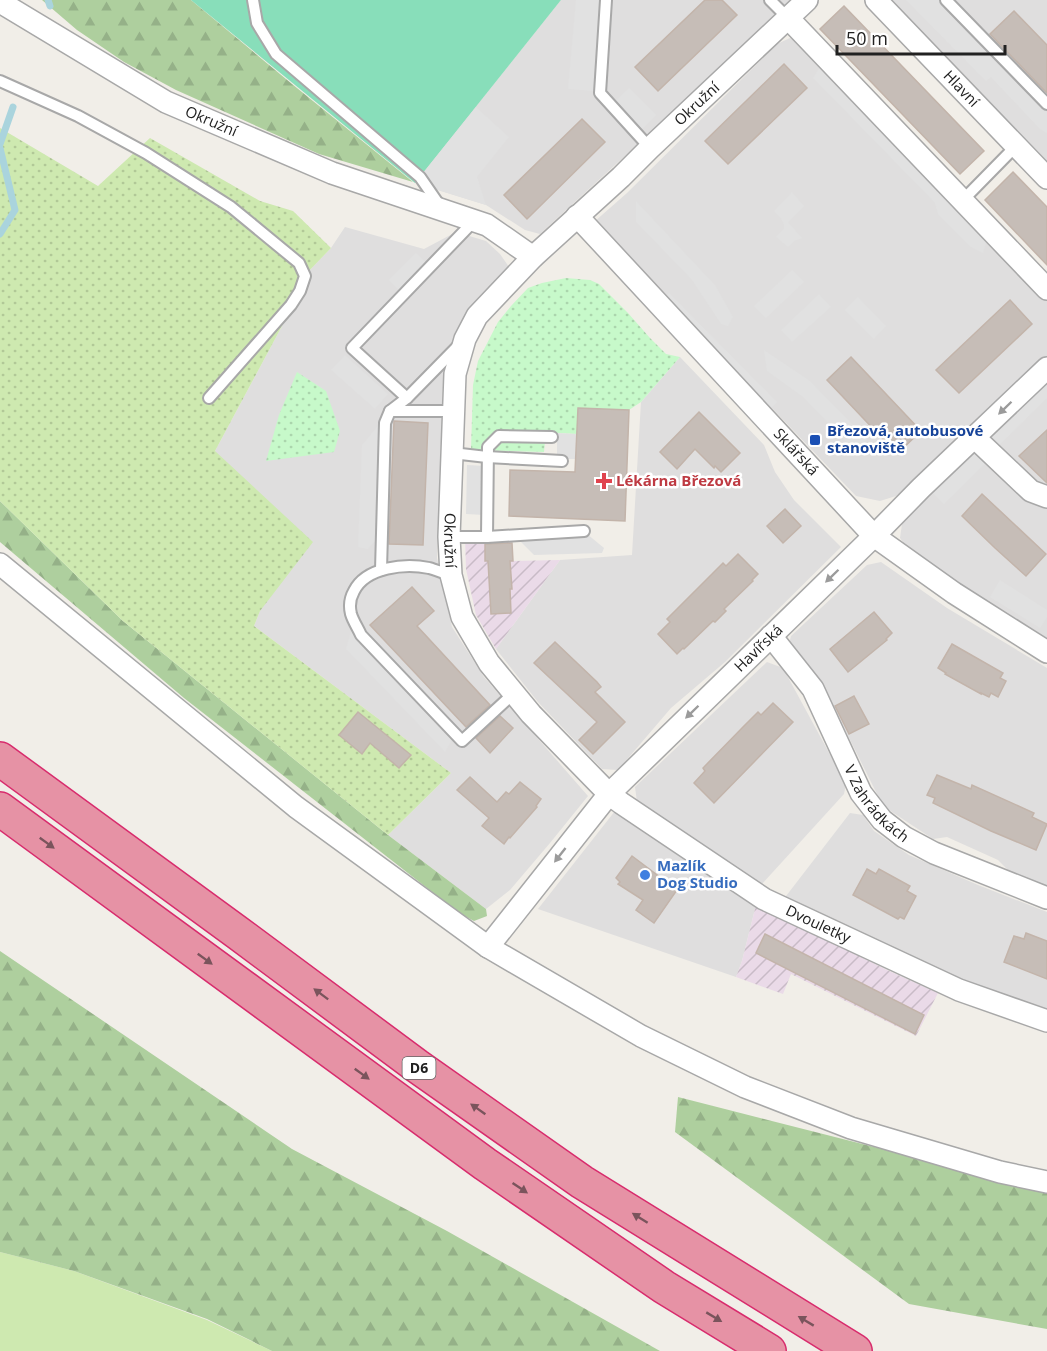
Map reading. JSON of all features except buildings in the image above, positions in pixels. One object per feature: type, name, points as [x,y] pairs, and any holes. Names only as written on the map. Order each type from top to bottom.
[{"type":"highway","name":"D6","points":[[0,759],[417,1066],[582,1182],[855,1351]]},
{"type":"highway","name":"D6","points":[[0,809],[485,1164],[664,1287],[769,1351]]},
{"type":"street","name":"Okružní","points":[[609,794],[531,714],[489,663],[462,617],[451,575],[449,537],[456,374],[465,339],[477,316],[533,257],[621,177],[807,0]]},
{"type":"street","name":"Hlavní","points":[[876,0],[1047,178]]},
{"type":"street","name":"Okružní","points":[[0,2],[166,102],[332,173],[487,225],[533,257]]},
{"type":"street","points":[[788,18],[1047,289]]},
{"type":"street","name":"Sklářská","points":[[577,216],[874,536],[954,593],[1047,652]]},
{"type":"street","name":"Havířská","points":[[488,947],[609,794],[921,488],[1047,368]]},
{"type":"street","points":[[974,437],[1031,491],[1047,497]]},
{"type":"street","points":[[0,564],[296,807],[488,947],[640,1036],[745,1087],[851,1128],[1000,1172],[1047,1182]]},
{"type":"street","name":"V Zahrádkách","points":[[771,636],[813,689],[861,793],[882,820],[904,837],[934,853],[1047,898]]},
{"type":"street","name":"Dvouletky","points":[[609,794],[764,899],[959,990],[1047,1021]]},
{"type":"lane","points":[[253,0],[257,23],[276,54],[420,177],[444,211]]},
{"type":"lane","points":[[606,0],[600,93],[650,148]]},
{"type":"lane","points":[[770,0],[788,18]]},
{"type":"lane","points":[[946,0],[1047,104]]},
{"type":"lane","points":[[0,81],[78,116],[146,153],[231,207],[299,263],[305,276],[300,291],[291,305],[209,398]]},
{"type":"lane","points":[[963,200],[1016,146]]},
{"type":"lane","points":[[407,398],[352,348],[474,221]]},
{"type":"lane","points":[[381,570],[385,423],[390,411],[407,398],[465,339]]},
{"type":"lane","points":[[390,411],[454,411]]},
{"type":"lane","points":[[487,537],[488,447],[499,436],[552,437]]},
{"type":"lane","points":[[452,453],[562,461]]},
{"type":"lane","points":[[449,537],[584,531]]},
{"type":"lane","points":[[451,575],[428,568],[402,566],[381,570],[365,578],[358,584],[350,602],[351,613],[361,635],[462,741],[514,693]]},
{"type":"shaded area","points":[[561,0],[791,0],[773,20],[540,234],[525,230],[486,205],[415,183]]},
{"type":"shaded area","points":[[576,0],[601,0],[594,91],[568,89]]},
{"type":"shaded area","points":[[888,0],[1047,0],[1047,167]]},
{"type":"shaded area","points":[[906,0],[939,0],[1047,112],[1047,133],[1040,129],[991,77],[986,81]]},
{"type":"shaded area","points":[[790,38],[802,42],[823,62],[1047,299],[1047,356],[912,484],[896,496],[880,501],[856,496],[594,222],[627,193],[777,44]]},
{"type":"shaded area","points":[[823,62],[988,237],[983,253],[971,247],[938,214],[935,203],[813,78]]},
{"type":"shaded area","points":[[629,88],[656,115],[642,129],[615,101]]},
{"type":"shaded area","points":[[476,107],[509,137],[477,177],[486,205],[438,190],[423,173]]},
{"type":"shaded area","points":[[792,192],[804,206],[788,222],[802,238],[788,247],[776,237],[784,229],[784,225],[774,211]]},
{"type":"shaded area","points":[[636,201],[715,285],[733,317],[728,326],[721,324],[692,280],[636,222]]},
{"type":"shaded area","points":[[345,227],[424,249],[456,232],[486,241],[500,254],[509,267],[479,300],[455,341],[443,381],[437,558],[452,627],[484,677],[588,796],[510,890],[486,909],[388,835],[451,773],[254,626],[260,611],[215,451],[282,326],[307,273],[331,248]]},
{"type":"shaded area","points":[[416,253],[426,262],[399,290],[389,280]]},
{"type":"shaded area","points":[[792,270],[804,282],[766,318],[754,306]]},
{"type":"shaded area","points":[[669,293],[777,402],[771,408],[664,298]]},
{"type":"shaded area","points":[[819,294],[831,307],[792,342],[781,330]]},
{"type":"shaded area","points":[[858,297],[886,326],[874,339],[845,310]]},
{"type":"shaded area","points":[[764,350],[810,381],[867,439],[855,451],[803,397],[767,371]]},
{"type":"shaded area","points":[[345,355],[388,394],[375,409],[331,370]]},
{"type":"shaded area","points":[[680,357],[764,445],[775,472],[794,500],[841,547],[725,662],[671,708],[618,770],[602,769],[538,702],[496,649],[560,560],[632,555],[641,402]]},
{"type":"shaded area","points":[[1047,379],[1047,398],[993,451],[989,435]]},
{"type":"shaded area","points":[[1047,382],[1047,639],[953,580],[908,549],[900,538],[902,524],[909,516]]},
{"type":"shaded area","points":[[381,422],[377,539],[368,549],[358,547],[362,445]]},
{"type":"shaded area","points":[[557,433],[577,434],[576,459],[557,459]]},
{"type":"shaded area","points":[[976,450],[988,461],[944,504],[933,493]]},
{"type":"shaded area","points":[[467,465],[486,466],[484,515],[466,514]]},
{"type":"shaded area","points":[[587,534],[604,548],[602,553],[534,555],[516,537]]},
{"type":"shaded area","points":[[465,536],[512,541],[513,561],[560,560],[496,649],[476,615],[466,569]]},
{"type":"shaded area","points":[[881,562],[947,608],[1047,668],[1047,888],[1011,873],[998,860],[947,837],[933,839],[883,806],[824,688],[789,644],[791,636],[867,565]]},
{"type":"shaded area","points":[[1000,580],[1047,610],[1047,617],[1040,628],[990,597]]},
{"type":"shaded area","points":[[352,628],[453,738],[445,752],[346,649]]},
{"type":"shaded area","points":[[767,662],[783,668],[846,784],[844,794],[761,885],[637,802],[635,787]]},
{"type":"shaded area","points":[[615,811],[756,905],[736,977],[538,909]]},
{"type":"shaded area","points":[[850,813],[863,815],[874,831],[909,855],[1047,912],[1047,1015],[989,994],[783,900]]},
{"type":"shaded area","points":[[756,905],[938,993],[916,1036],[791,974],[783,994],[736,977]]},
{"type":"green space","points":[[42,0],[191,0],[413,182],[319,154],[176,90],[124,62],[77,30]]},
{"type":"green space","points":[[191,0],[561,0],[415,183]]},
{"type":"green space","points":[[0,128],[98,186],[150,138],[260,201],[293,211],[331,248],[307,273],[282,326],[215,451],[313,542],[260,611],[254,626],[451,773],[388,835],[123,621],[0,501]]},
{"type":"green space","points":[[566,278],[590,280],[599,284],[666,354],[680,357],[641,402],[629,410],[578,408],[577,434],[546,430],[544,452],[471,450],[473,385],[478,361],[498,322],[528,288]]},
{"type":"green space","points":[[297,372],[326,391],[340,431],[334,452],[266,461],[279,415]]},
{"type":"green space","points":[[0,501],[123,621],[388,835],[486,909],[487,916],[474,921],[459,913],[184,698],[0,542]]},
{"type":"green space","points":[[0,951],[292,1149],[447,1231],[660,1351],[272,1351],[207,1319],[74,1271],[0,1252]]},
{"type":"green space","points":[[678,1097],[1047,1191],[1047,1329],[909,1304],[675,1132]]},
{"type":"green space","points":[[0,1252],[74,1271],[207,1320],[272,1351],[0,1351]]},
{"type":"waterway","points":[[48,0],[50,6]]},
{"type":"waterway","points":[[0,144],[13,107]]},
{"type":"waterway","points":[[0,148],[15,210],[0,234]]},
{"type":"place","name":"Březová, autobusové stanoviště","points":[[815,440]]},
{"type":"place","name":"Lékárna Březová","points":[[604,481]]},
{"type":"place","name":"Mazlík Dog Studio","points":[[645,875]]}]
